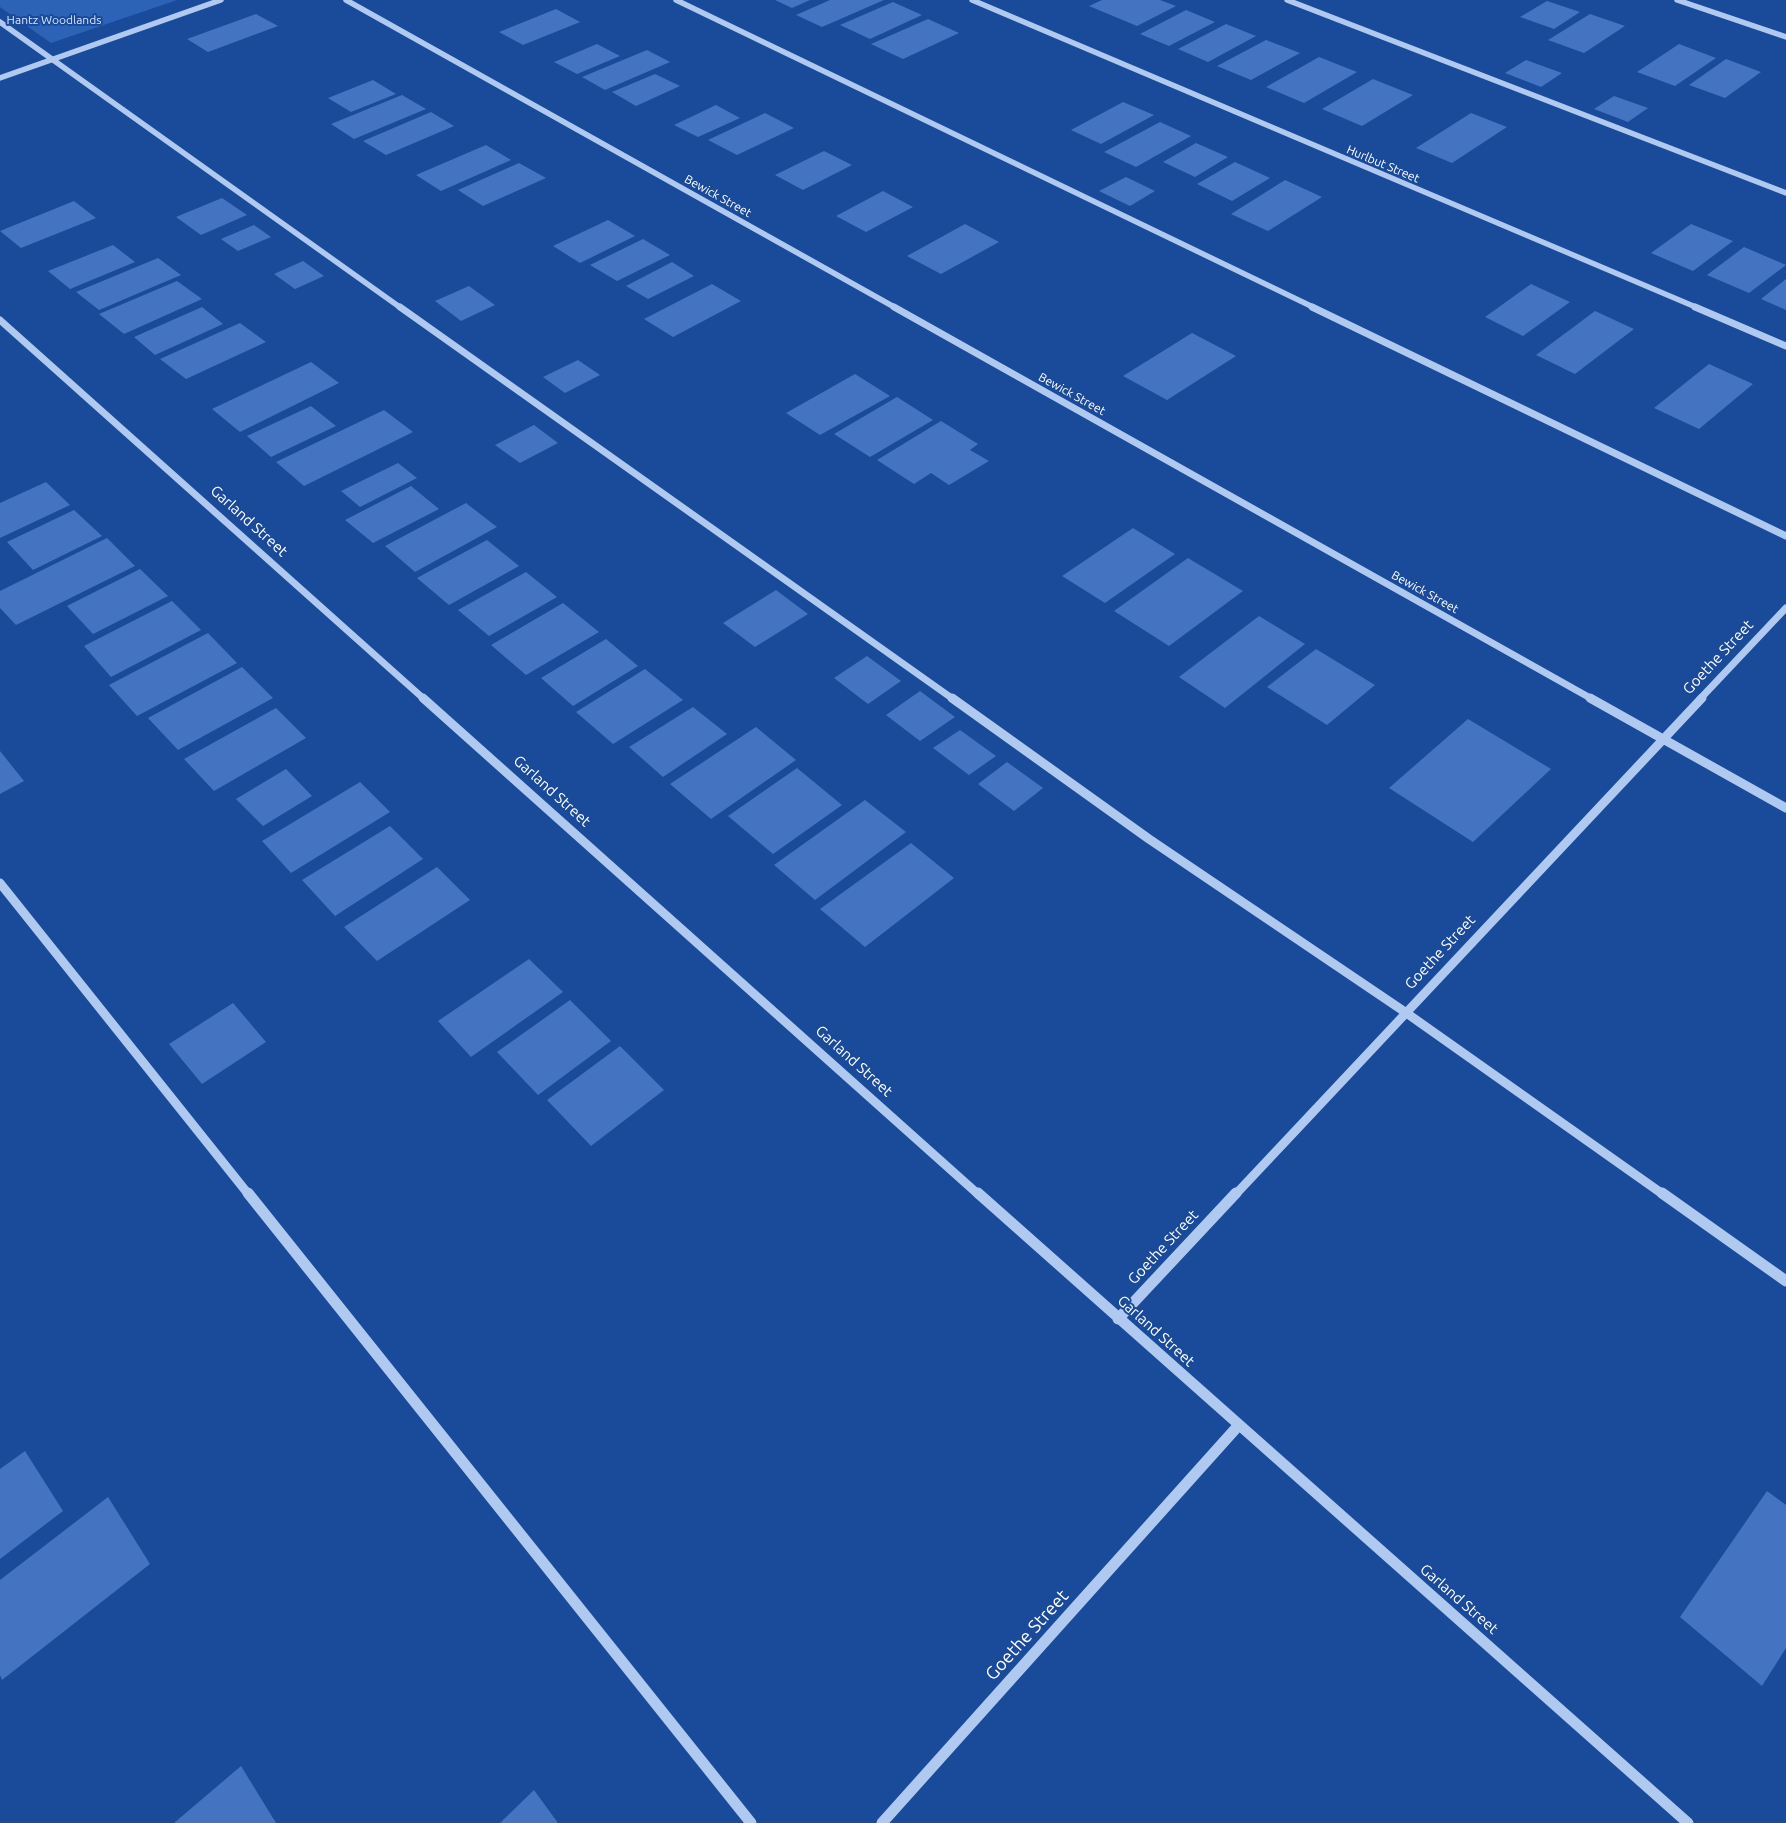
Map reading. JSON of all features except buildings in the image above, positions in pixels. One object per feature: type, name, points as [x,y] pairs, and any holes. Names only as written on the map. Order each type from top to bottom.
[{"type":"street","points":[[0,78],[220,0]]},
{"type":"street","name":"Bewick Street","points":[[346,0],[1786,808]]},
{"type":"street","points":[[676,0],[1786,536]]},
{"type":"street","name":"Hurlbut Street","points":[[972,0],[1786,346]]},
{"type":"street","points":[[1287,0],[1786,193]]},
{"type":"street","points":[[1677,0],[1786,37]]},
{"type":"street","points":[[0,22],[54,59],[226,185],[749,553],[1141,833],[1405,1012],[1786,1281]]},
{"type":"street","name":"Garland Street","points":[[0,320],[1238,1426],[1688,1823]]},
{"type":"street","name":"Goethe Street","points":[[1118,1319],[1786,608]]},
{"type":"street","points":[[0,883],[752,1823]]},
{"type":"street","name":"Goethe Street","points":[[882,1823],[1238,1426]]},
{"type":"green space","name":"Hantz Woodlands","points":[[0,0],[177,0],[51,43],[0,7]]}]
